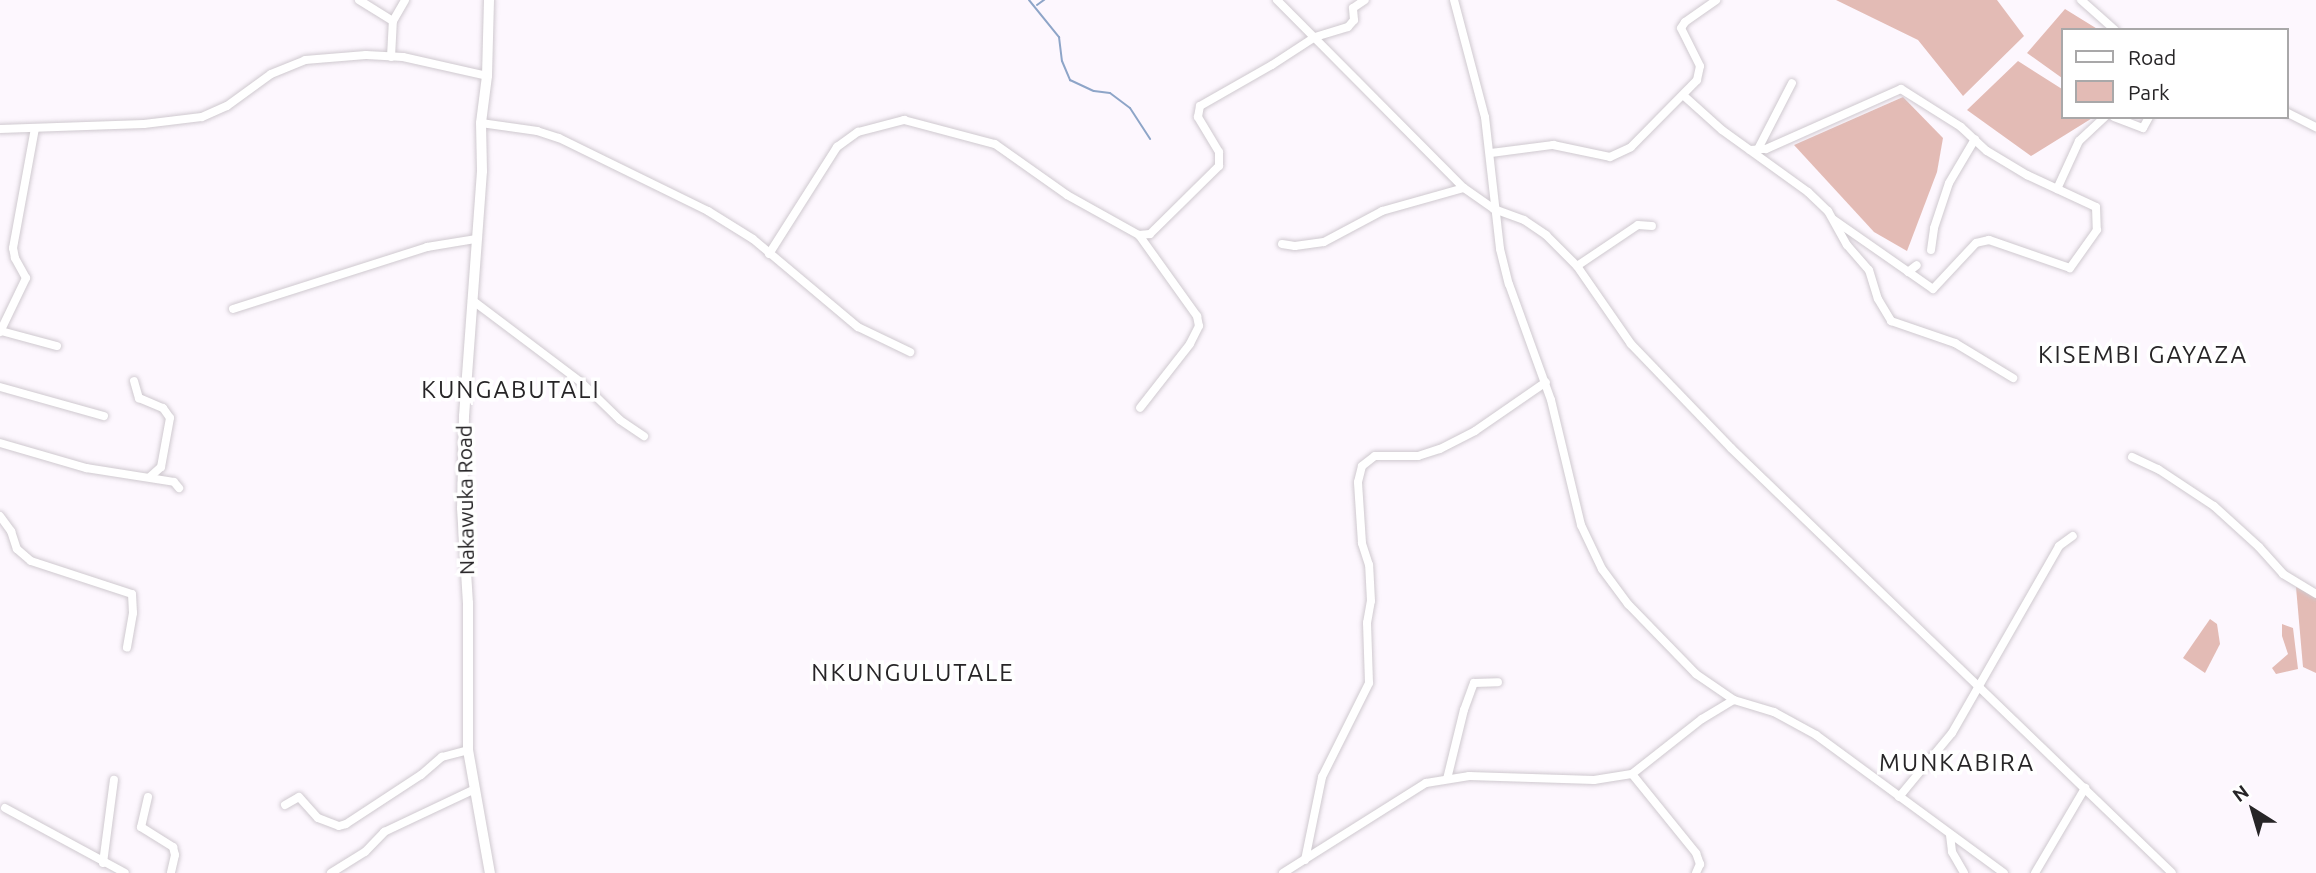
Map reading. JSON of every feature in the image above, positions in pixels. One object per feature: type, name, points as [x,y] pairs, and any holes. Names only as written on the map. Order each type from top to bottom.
[{"type":"main road","name":"Nakawuka Road","points":[[489,0],[487,76],[481,123],[482,171],[464,416],[462,508],[468,603],[468,750],[473,790],[491,873]]},
{"type":"street","points":[[359,0],[393,21]]},
{"type":"street","points":[[391,57],[393,21],[405,0]]},
{"type":"street","points":[[1277,0],[1464,188],[1494,209],[1524,220],[1546,235],[1577,266],[1631,344],[1731,448],[2172,873]]},
{"type":"street","points":[[1139,236],[1150,234],[1219,166],[1219,152],[1198,117],[1200,106],[1315,37],[1348,27],[1354,20],[1353,8],[1365,0]]},
{"type":"street","points":[[1454,0],[1485,117],[1491,153],[1494,209],[1509,284],[1546,382],[1578,514],[1602,569],[1628,604],[1675,655],[1734,700],[1774,712],[1794,722],[2004,873]]},
{"type":"street","points":[[1491,153],[1553,145],[1610,157],[1632,147],[1697,80],[1700,70],[1681,28],[1685,22],[1716,0]]},
{"type":"street","points":[[2081,0],[2113,28]]},
{"type":"street","points":[[0,129],[144,124],[202,117],[227,106],[271,74],[305,60],[366,55],[391,57],[487,76]]},
{"type":"street","points":[[1754,150],[1792,83]]},
{"type":"street","points":[[1683,95],[1808,192],[1834,220],[1933,289],[1976,243],[1989,240],[2070,268],[2097,230],[2095,206],[2026,175],[1961,127],[1901,89],[1766,149],[1754,150]]},
{"type":"street","points":[[2288,113],[2316,127]]},
{"type":"street","points":[[2057,189],[2079,141],[2103,119]]},
{"type":"street","points":[[2119,119],[2143,128],[2148,119]]},
{"type":"street","points":[[769,254],[837,147],[858,132],[904,120],[995,144],[1067,195],[1139,236],[1197,316],[1199,327],[1183,354],[1140,408]]},
{"type":"street","points":[[481,123],[537,131],[593,153],[738,229],[796,278],[817,290],[858,327],[910,352]]},
{"type":"street","points":[[35,128],[13,248],[15,258],[26,278],[0,332],[57,346]]},
{"type":"street","points":[[1931,250],[1934,228],[1949,183],[1975,139]]},
{"type":"street","points":[[1282,244],[1295,246],[1324,242],[1382,211],[1464,188]]},
{"type":"street","points":[[1834,220],[1847,245],[1869,270],[1878,299],[1891,320],[1955,344],[2013,378]]},
{"type":"street","points":[[1577,266],[1638,225],[1652,226]]},
{"type":"street","points":[[233,309],[402,254],[476,239]]},
{"type":"street","points":[[1908,272],[1917,265]]},
{"type":"street","points":[[472,300],[581,382],[620,420],[644,436]]},
{"type":"street","points":[[134,381],[139,398],[163,408],[170,418],[161,467],[150,477]]},
{"type":"street","points":[[1305,860],[1322,777],[1369,683],[1367,623],[1371,601],[1369,565],[1362,543],[1358,482],[1362,466],[1375,456],[1418,456],[1440,449],[1475,431],[1546,382]]},
{"type":"street","points":[[0,387],[104,416]]},
{"type":"street","points":[[0,443],[86,468],[174,482],[179,488]]},
{"type":"street","points":[[2132,457],[2158,469],[2214,506],[2259,547],[2283,574],[2316,594]]},
{"type":"street","points":[[0,516],[11,531],[17,549],[32,561],[132,594],[133,613],[127,647]]},
{"type":"street","points":[[1899,797],[1952,733],[2059,546],[2073,536]]},
{"type":"street","points":[[1447,779],[1464,710],[1474,683],[1498,682]]},
{"type":"street","points":[[1283,873],[1415,788],[1469,776],[1594,780],[1632,774],[1644,768],[1702,719],[1734,700]]},
{"type":"street","points":[[285,805],[299,797],[318,818],[340,826],[421,775],[442,757],[468,750]]},
{"type":"street","points":[[1632,774],[1696,853],[1700,864],[1696,873]]},
{"type":"street","points":[[103,863],[114,780]]},
{"type":"street","points":[[2035,873],[2085,788]]},
{"type":"street","points":[[331,873],[365,852],[384,832],[473,790]]},
{"type":"street","points":[[148,797],[141,827],[173,847],[175,855],[171,873]]},
{"type":"street","points":[[5,808],[125,873]]},
{"type":"street","points":[[1950,835],[1952,852],[1964,873]]},
{"type":"green space","points":[[1836,0],[1997,0],[2024,36],[1963,96],[1918,40]]},
{"type":"green space","points":[[2065,9],[2096,28],[2060,28],[2060,77],[2027,53]]},
{"type":"green space","points":[[2018,61],[2060,88],[2060,119],[2091,119],[2031,156],[1967,110]]},
{"type":"green space","points":[[1903,97],[1943,138],[1937,172],[1907,251],[1874,232],[1794,145]]},
{"type":"green space","points":[[2296,587],[2316,597],[2316,673],[2303,667]]},
{"type":"green space","points":[[2210,619],[2217,624],[2220,644],[2205,673],[2183,658]]},
{"type":"green space","points":[[2282,624],[2293,628],[2298,669],[2276,674],[2272,668],[2288,654],[2282,636]]},
{"type":"waterway","points":[[1029,0],[1059,37],[1062,61],[1070,80],[1094,91],[1110,93],[1130,108],[1150,139]]},
{"type":"waterway","points":[[1037,5],[1044,0]]},
{"type":"district","name":"KISEMBI GAYAZA","points":[[2143,355]]},
{"type":"district","name":"KUNGABUTALI","points":[[511,390]]},
{"type":"district","name":"NKUNGULUTALE","points":[[913,673]]},
{"type":"district","name":"MUNKABIRA","points":[[1957,763]]}]
